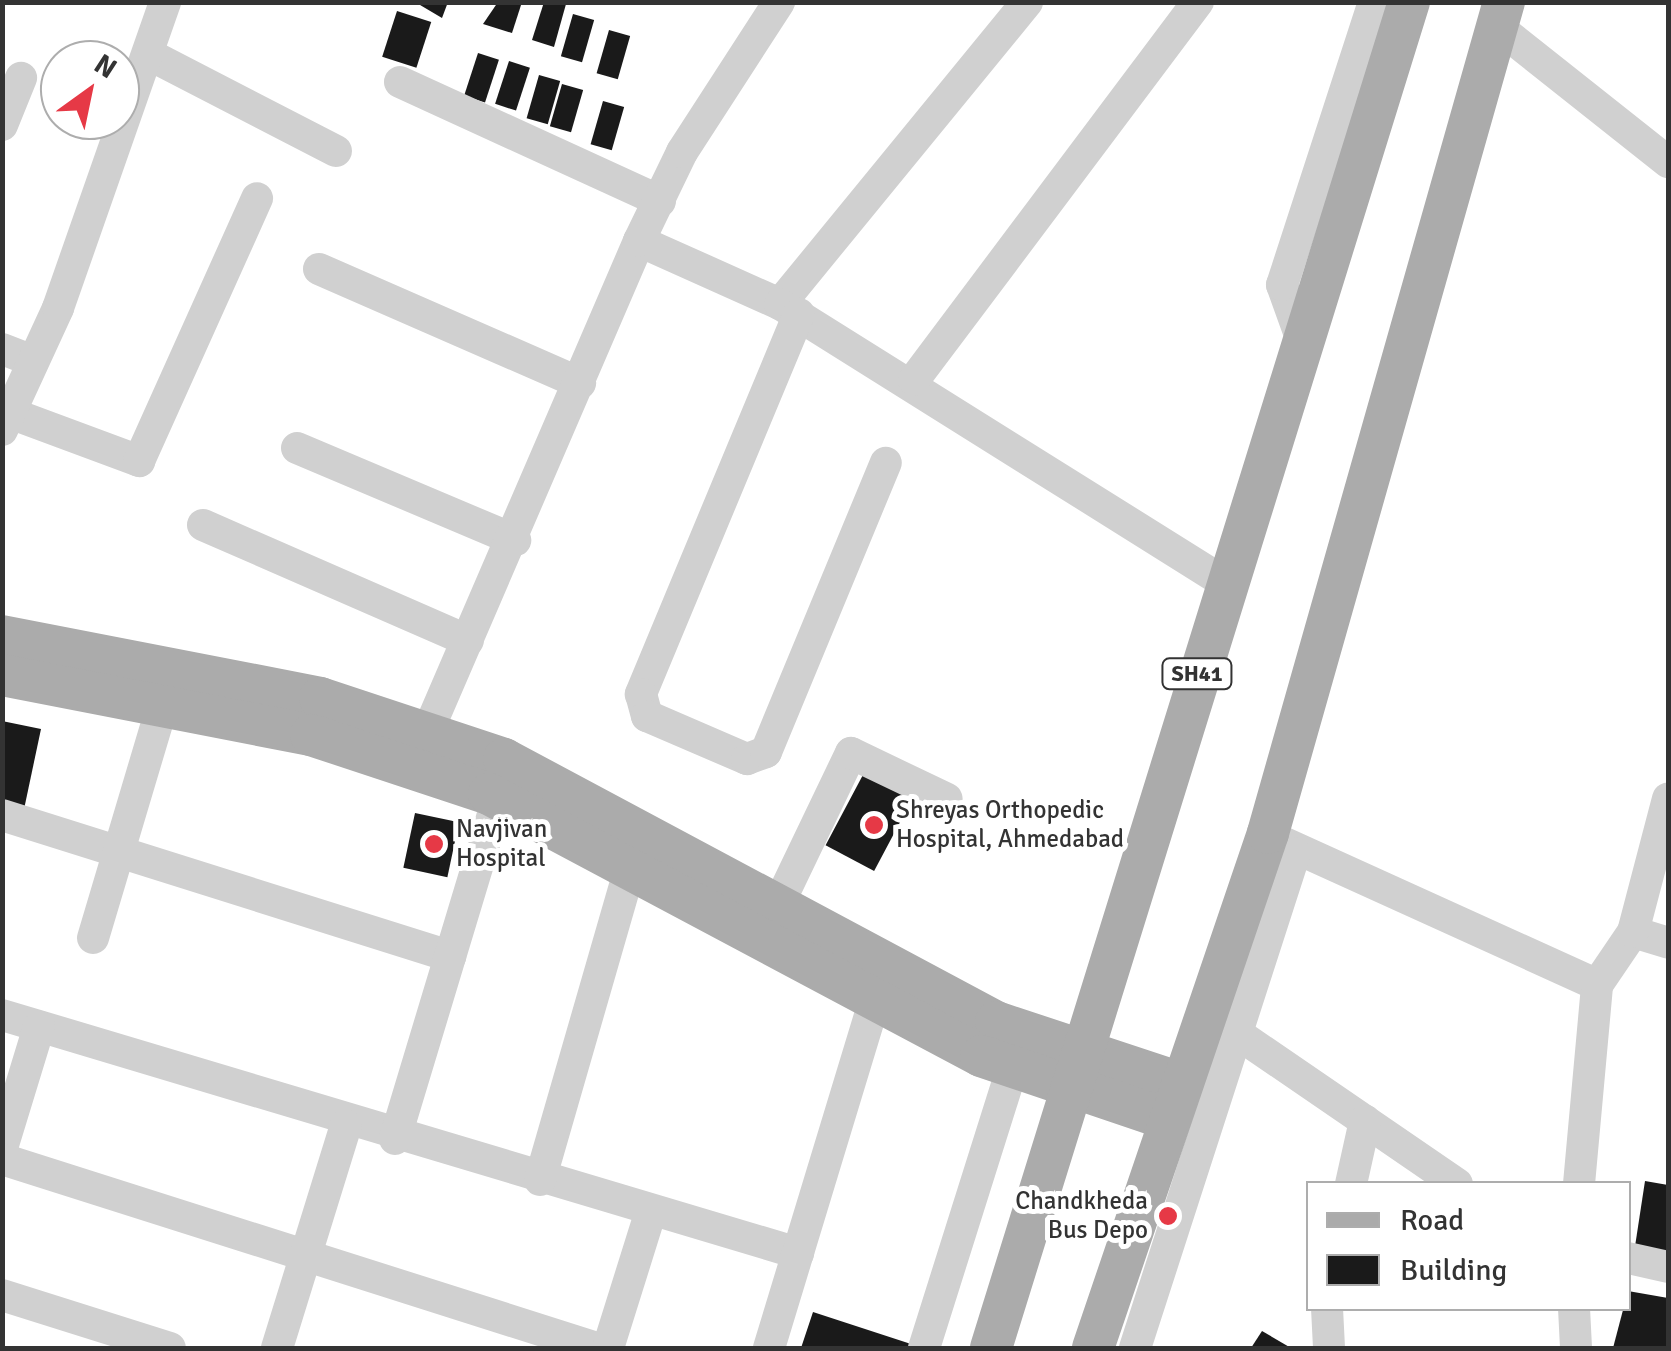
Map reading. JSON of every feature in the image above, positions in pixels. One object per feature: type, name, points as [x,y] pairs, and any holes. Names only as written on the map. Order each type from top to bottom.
[{"type":"main road","name":"SH41","points":[[991,1348],[1224,582],[1304,346],[1383,4]]},
{"type":"main road","points":[[1094,1348],[1172,1100],[1281,843],[1501,15]]},
{"type":"main road","points":[[2,636],[320,698],[419,750],[498,798],[631,865],[874,1002],[1012,1069],[1074,1071]]},
{"type":"main road","points":[[2,675],[311,735],[515,764],[782,899],[892,970],[1074,1071],[1172,1100]]},
{"type":"street","points":[[165,2],[152,56],[34,361],[6,422],[139,461],[256,198]]},
{"type":"street","points":[[419,750],[515,540],[639,241],[779,2]]},
{"type":"street","points":[[886,462],[766,752],[747,759],[646,716],[641,694],[789,309],[1027,2]]},
{"type":"street","points":[[914,380],[1198,2]]},
{"type":"street","points":[[1501,15],[1668,162]]},
{"type":"street","points":[[152,56],[336,151]]},
{"type":"street","points":[[2,125],[21,78]]},
{"type":"street","points":[[400,82],[660,200]]},
{"type":"street","points":[[639,241],[789,309],[914,380],[1224,582]]},
{"type":"street","points":[[318,270],[580,382]]},
{"type":"street","points":[[2,350],[34,361]]},
{"type":"street","points":[[297,448],[515,540]]},
{"type":"street","points":[[203,525],[468,640]]},
{"type":"street","points":[[93,938],[162,706]]},
{"type":"street","points":[[782,899],[851,753],[948,799]]},
{"type":"street","points":[[395,1139],[498,798]]},
{"type":"street","points":[[1579,1181],[1597,985],[1633,932],[1668,800]]},
{"type":"street","points":[[2,815],[450,956]]},
{"type":"street","points":[[1135,1348],[1235,1032],[1281,843],[1597,985]]},
{"type":"street","points":[[540,1180],[631,865]]},
{"type":"street","points":[[1633,932],[1668,943]]},
{"type":"street","points":[[770,1348],[874,1002]]},
{"type":"street","points":[[2,1015],[346,1125],[798,1253]]},
{"type":"street","points":[[2,1148],[39,1028]]},
{"type":"street","points":[[1235,1032],[1453,1181]]},
{"type":"street","points":[[924,1348],[1012,1069]]},
{"type":"street","points":[[1352,1181],[1365,1121]]},
{"type":"street","points":[[277,1348],[346,1125]]},
{"type":"street","points":[[2,1160],[597,1348]]},
{"type":"street","points":[[608,1348],[651,1211]]},
{"type":"street","points":[[1631,1259],[1668,1267]]},
{"type":"street","points":[[2,1295],[170,1348]]},
{"type":"street","points":[[1327,1311],[1329,1348]]},
{"type":"street","points":[[1574,1311],[1576,1348]]},
{"type":"building","points":[[415,2],[448,2],[442,18]]},
{"type":"building","points":[[498,2],[522,2],[512,33],[483,24]]},
{"type":"building","points":[[544,2],[566,4],[554,47],[532,40]]},
{"type":"building","points":[[397,11],[431,22],[416,68],[382,57]]},
{"type":"building","points":[[573,14],[594,20],[582,62],[561,56]]},
{"type":"building","points":[[609,30],[630,36],[618,79],[597,73]]},
{"type":"building","points":[[478,53],[499,60],[485,103],[464,96]]},
{"type":"building","points":[[509,61],[530,68],[516,111],[495,104]]},
{"type":"building","points":[[539,75],[560,81],[548,124],[527,118]]},
{"type":"building","points":[[562,84],[583,90],[571,132],[550,126]]},
{"type":"building","points":[[603,101],[624,107],[612,150],[591,144]]},
{"type":"building","points":[[2,721],[41,729],[23,814],[2,809]]},
{"type":"building","points":[[865,771],[914,797],[874,871],[826,845]]},
{"type":"building","points":[[415,813],[459,822],[447,877],[403,868]]},
{"type":"building","points":[[1645,1181],[1668,1185],[1668,1258],[1634,1253]]},
{"type":"building","points":[[1631,1292],[1668,1298],[1668,1348],[1613,1348],[1623,1311],[1631,1311]]},
{"type":"building","points":[[813,1312],[911,1344],[909,1348],[801,1348]]},
{"type":"building","points":[[1262,1331],[1291,1348],[1251,1348]]},
{"type":"place","name":"Shreyas Orthopedic Hospital, Ahmedabad","points":[[874,825]]},
{"type":"place","name":"Navjivan Hospital","points":[[434,844]]},
{"type":"place","name":"Chandkheda Bus Depo","points":[[1168,1216]]}]
